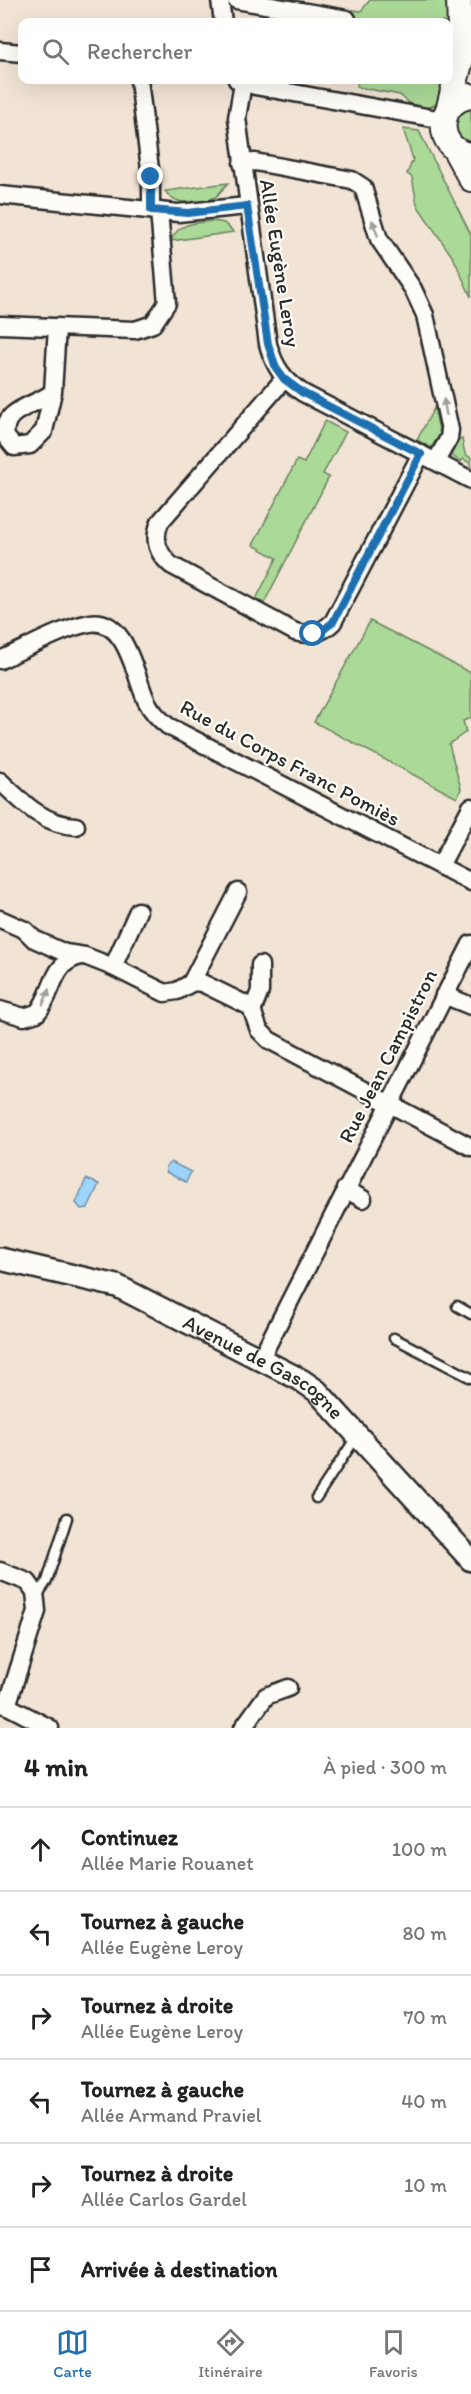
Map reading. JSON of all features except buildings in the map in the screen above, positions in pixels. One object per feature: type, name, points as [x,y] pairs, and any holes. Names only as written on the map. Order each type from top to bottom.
[{"type":"main road","points":[[459,0],[461,59],[446,114],[445,137],[463,153],[471,179]]},
{"type":"main road","points":[[461,27],[471,62]]},
{"type":"main road","points":[[446,114],[461,98],[471,96]]},
{"type":"street","points":[[220,0],[222,18]]},
{"type":"street","points":[[236,0],[341,18]]},
{"type":"street","points":[[0,51],[18,53]]},
{"type":"street","points":[[0,325],[135,330],[147,327],[158,319],[167,303],[139,84]]},
{"type":"street","name":"Allée Eugène Leroy","points":[[240,84],[237,110],[247,206],[268,344],[276,368],[284,379],[303,393],[471,480]]},
{"type":"street","points":[[259,84],[446,114]]},
{"type":"street","points":[[242,163],[255,162],[352,180],[363,187],[379,239],[413,289],[430,333],[450,430],[449,438],[429,458],[333,622],[322,631],[308,634],[295,632],[171,565],[162,556],[157,544],[160,522],[284,379]]},
{"type":"street","points":[[0,195],[188,213],[247,206]]},
{"type":"street","points":[[53,392],[57,327]]},
{"type":"street","name":"Rue du Corps Franc Pomiès","points":[[0,660],[85,625],[106,625],[121,637],[147,702],[158,718],[168,726],[471,882]]},
{"type":"street","points":[[0,781],[32,811],[63,825],[76,826]]},
{"type":"street","points":[[440,866],[471,807]]},
{"type":"street","points":[[191,983],[238,892]]},
{"type":"street","points":[[113,967],[138,911]]},
{"type":"street","points":[[0,919],[25,930],[34,939],[65,953],[82,956],[113,967],[165,993],[177,991],[191,983],[202,982],[253,1009]]},
{"type":"street","name":"Rue Jean Campistron","points":[[261,1358],[471,944]]},
{"type":"street","points":[[0,1010],[24,1017],[37,1013],[60,967],[67,961],[82,956]]},
{"type":"street","points":[[260,965],[260,991],[253,1009],[259,1030],[269,1040],[471,1147]]},
{"type":"street","points":[[444,995],[471,1006]]},
{"type":"street","points":[[345,1189],[363,1198]]},
{"type":"street","name":"Avenue de Gascogne","points":[[0,1259],[117,1286],[301,1380],[317,1391],[471,1560]]},
{"type":"street","points":[[0,1571],[25,1580],[37,1597],[37,1611],[3,1704],[50,1728]]},
{"type":"street","points":[[243,1728],[267,1696],[288,1689]]},
{"type":"lane","points":[[457,1306],[471,1314]]},
{"type":"lane","points":[[394,1338],[471,1378]]},
{"type":"lane","points":[[316,1498],[358,1436]]},
{"type":"lane","points":[[37,1597],[47,1581],[67,1518]]},
{"type":"green space","points":[[370,0],[451,0],[453,18],[356,18],[352,10],[361,11]]},
{"type":"green space","points":[[453,21],[455,49],[453,73]]},
{"type":"green space","points":[[357,84],[451,84],[444,97],[433,106],[416,109],[400,95],[357,87]]},
{"type":"green space","points":[[471,107],[471,144],[463,141],[455,131],[458,116]]},
{"type":"green space","points":[[403,129],[419,131],[471,235],[471,297],[454,259],[417,205],[412,177],[407,174],[413,159]]},
{"type":"green space","points":[[228,183],[216,197],[189,203],[175,200],[165,191]]},
{"type":"green space","points":[[213,221],[224,223],[234,232],[171,241],[178,230],[183,227]]},
{"type":"green space","points":[[434,408],[440,434],[431,448],[417,440]]},
{"type":"green space","points":[[325,421],[346,432],[323,474],[329,477],[264,603],[256,599],[277,558],[253,545],[297,460],[304,463]]},
{"type":"green space","points":[[462,439],[465,454],[471,458],[471,468],[470,463],[463,459],[461,462],[451,455],[458,440]]},
{"type":"green space","points":[[370,621],[471,673],[471,718],[463,721],[466,732],[449,744],[461,789],[457,798],[314,722]]},
{"type":"water","points":[[171,1162],[191,1172],[186,1182],[166,1172],[166,1166]]},
{"type":"water","points":[[86,1179],[99,1184],[88,1208],[81,1209],[76,1203]]},
{"type":"route","points":[[151,177],[151,210],[188,213],[247,206],[268,344],[276,368],[284,379],[303,393],[421,454],[333,622],[322,631],[313,634]]}]
